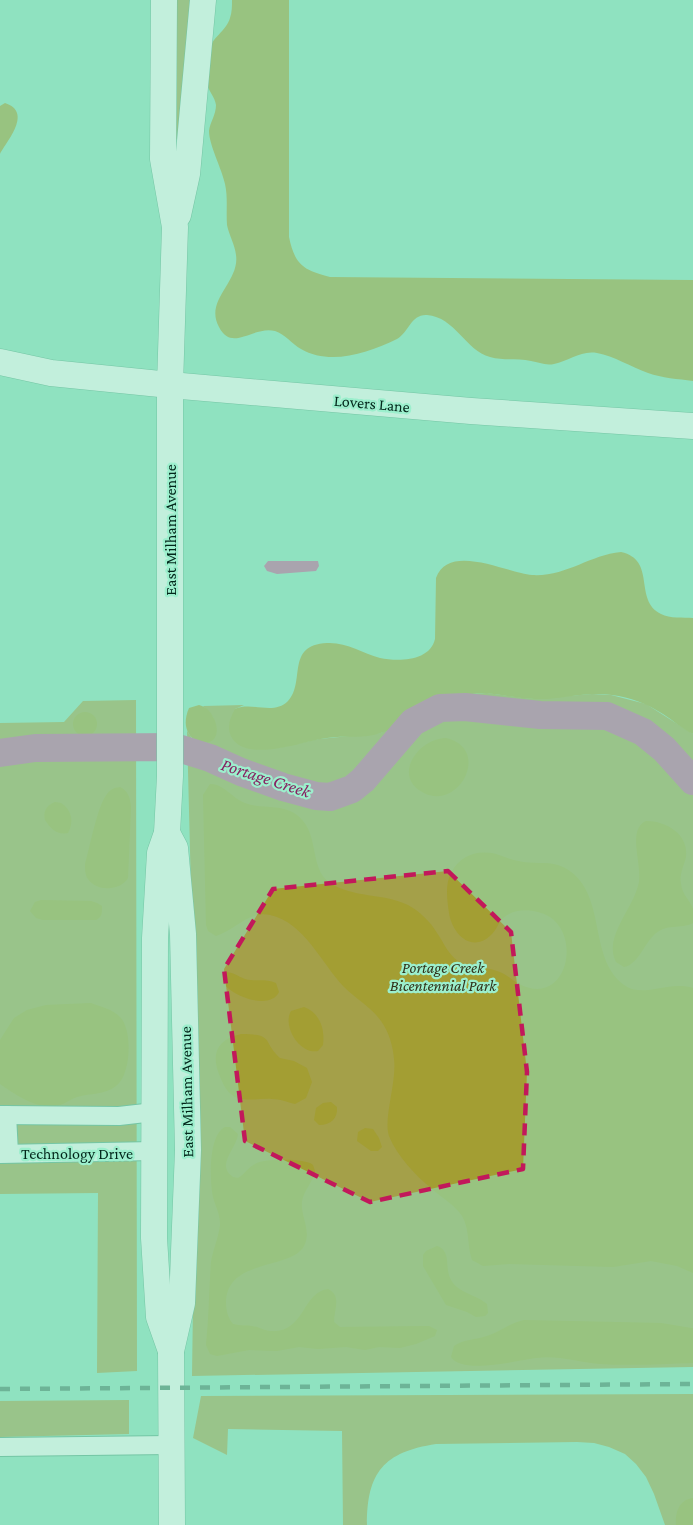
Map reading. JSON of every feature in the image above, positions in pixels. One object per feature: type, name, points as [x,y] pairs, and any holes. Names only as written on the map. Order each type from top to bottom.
[{"type":"street","name":"East Milham Avenue","points":[[164,0],[163,159],[175,227]]},
{"type":"street","name":"East Milham Avenue","points":[[171,1351],[159,1317],[154,1238],[155,938],[160,853],[167,833],[170,776],[170,385],[175,227],[187,174],[203,0]]},
{"type":"street","name":"Lovers Lane","points":[[0,362],[51,373],[170,385],[471,411],[693,426]]},
{"type":"street","name":"Lovers Lane","points":[[0,375],[51,373]]},
{"type":"street","name":"East Milham Avenue","points":[[167,833],[175,848],[183,934],[188,1150],[182,1303],[171,1351],[172,1525]]},
{"type":"street","points":[[5,1154],[4,1115],[119,1116],[154,1112]]},
{"type":"street","name":"Technology Drive","points":[[5,1154],[154,1151]]},
{"type":"street","points":[[0,1447],[170,1445]]},
{"type":"highlighted area","points":[[448,871],[511,932],[527,1072],[523,1169],[370,1202],[245,1141],[224,969],[273,889]]},
{"type":"green space","points":[[174,0],[192,0],[180,140],[175,139]]},
{"type":"green space","points":[[232,0],[289,0],[289,237],[294,254],[302,265],[313,272],[330,277],[693,280],[693,381],[653,375],[610,357],[591,352],[551,364],[490,357],[474,348],[445,322],[427,315],[417,317],[397,339],[349,356],[324,357],[312,354],[275,331],[267,330],[237,338],[230,338],[224,334],[219,327],[216,308],[233,274],[236,255],[227,225],[225,184],[210,137],[209,131],[216,105],[206,77],[210,47],[228,23]]},
{"type":"green space","points":[[5,103],[13,107],[18,120],[0,154],[0,106]]},
{"type":"green space","points":[[621,552],[632,556],[638,563],[648,600],[653,608],[668,617],[693,618],[693,734],[651,707],[619,696],[593,694],[535,699],[480,693],[453,696],[435,702],[387,731],[375,735],[327,738],[263,750],[240,745],[230,734],[229,723],[235,709],[248,706],[276,707],[288,701],[296,684],[301,657],[314,645],[341,644],[380,658],[396,660],[413,658],[427,652],[435,639],[436,578],[443,567],[453,562],[480,562],[521,573],[544,575]]},
{"type":"green space","name":"Portage Creek Bicentennial Park","points":[[487,693],[532,699],[592,694],[611,695],[646,704],[693,734],[693,1367],[192,1376],[196,1089],[187,731],[193,740],[206,743],[216,729],[213,717],[203,706],[244,705],[235,709],[277,748],[319,739],[381,733],[425,706],[471,694]]},
{"type":"green space","points":[[136,700],[137,1371],[97,1373],[98,1193],[0,1194],[0,723],[64,722],[83,701]]},
{"type":"green space","points":[[199,705],[209,711],[215,721],[217,732],[214,739],[208,743],[193,738],[188,731],[186,721],[189,708]]},
{"type":"green space","points":[[85,712],[94,715],[97,724],[94,733],[85,736],[76,733],[73,724],[76,715]]},
{"type":"green space","points":[[446,738],[459,744],[467,753],[466,775],[450,793],[438,796],[426,794],[410,779],[409,770],[412,761],[425,745]]},
{"type":"green space","points":[[210,784],[220,786],[245,803],[283,808],[294,813],[308,829],[319,868],[330,883],[348,891],[398,901],[412,907],[428,921],[451,955],[463,964],[492,969],[519,984],[535,989],[548,987],[558,979],[564,967],[567,954],[565,940],[560,927],[544,914],[526,910],[508,914],[491,935],[476,942],[464,939],[454,928],[447,898],[451,873],[466,857],[478,853],[492,853],[520,862],[558,865],[577,878],[587,891],[605,958],[612,973],[624,985],[639,990],[674,986],[693,988],[693,1273],[677,1266],[651,1261],[613,1267],[509,1264],[483,1266],[472,1260],[462,1216],[413,1171],[397,1151],[389,1136],[388,1120],[394,1078],[394,1059],[392,1044],[384,1025],[377,1016],[344,987],[303,935],[282,919],[270,915],[256,915],[216,936],[208,931],[203,795]]},
{"type":"green space","points":[[120,787],[128,795],[131,807],[128,878],[120,885],[103,888],[88,879],[85,864],[103,800],[110,791]]},
{"type":"green space","points":[[55,802],[61,803],[70,813],[68,833],[55,831],[45,820],[46,809]]},
{"type":"green space","points":[[646,821],[668,826],[675,830],[684,842],[686,857],[681,880],[683,891],[693,909],[693,923],[658,932],[637,959],[624,967],[616,962],[613,942],[639,882],[636,839],[640,825]]},
{"type":"green space","points":[[41,900],[91,901],[102,906],[102,913],[96,920],[43,920],[36,918],[30,911],[35,902]]},
{"type":"green space","points":[[225,972],[249,980],[276,983],[279,992],[274,998],[259,1001],[241,996],[226,987],[222,981]]},
{"type":"green space","points":[[91,1003],[117,1014],[127,1032],[127,1063],[125,1072],[116,1086],[107,1091],[77,1097],[60,1105],[44,1106],[28,1101],[0,1084],[0,1040],[14,1018],[27,1010],[46,1005]]},
{"type":"green space","points":[[304,1007],[318,1017],[322,1028],[323,1045],[318,1051],[305,1049],[294,1038],[291,1031],[289,1017],[291,1011]]},
{"type":"green space","points":[[241,1034],[264,1037],[280,1058],[294,1061],[307,1068],[312,1082],[306,1098],[295,1104],[275,1099],[244,1099],[230,1093],[223,1084],[216,1056],[226,1040]]},
{"type":"green space","points":[[331,1102],[337,1107],[335,1118],[327,1124],[319,1125],[314,1120],[316,1108],[323,1103]]},
{"type":"green space","points":[[225,1127],[230,1127],[238,1134],[226,1162],[228,1172],[233,1177],[238,1178],[257,1163],[277,1160],[309,1163],[313,1165],[315,1171],[302,1201],[307,1235],[304,1246],[286,1259],[236,1278],[229,1289],[226,1303],[233,1324],[268,1331],[281,1330],[297,1320],[313,1297],[328,1289],[335,1295],[334,1322],[340,1327],[429,1326],[437,1330],[435,1336],[400,1348],[379,1347],[365,1350],[346,1347],[318,1349],[299,1347],[277,1351],[249,1350],[217,1356],[210,1354],[206,1345],[211,1262],[220,1226],[212,1191],[211,1166],[216,1138]]},
{"type":"green space","points":[[365,1128],[373,1129],[379,1138],[382,1147],[378,1151],[371,1151],[357,1141],[358,1132]]},
{"type":"green space","points":[[437,1246],[445,1252],[449,1275],[454,1284],[487,1304],[488,1313],[485,1316],[476,1317],[446,1305],[423,1266],[423,1255]]},
{"type":"green space","points":[[524,1320],[661,1323],[693,1328],[693,1363],[612,1365],[544,1357],[478,1366],[457,1362],[451,1357],[454,1346],[487,1336]]},
{"type":"green space","points":[[693,1394],[693,1525],[665,1525],[646,1477],[636,1464],[625,1454],[594,1443],[436,1444],[418,1448],[391,1459],[375,1478],[370,1491],[367,1525],[343,1525],[342,1431],[228,1429],[227,1455],[193,1438],[201,1396]]},
{"type":"green space","points":[[129,1400],[129,1434],[0,1437],[0,1401]]},
{"type":"green space","points":[[693,1498],[693,1525],[676,1525],[679,1507],[684,1501]]},
{"type":"shaded area","points":[[268,561],[318,561],[319,566],[316,571],[277,574],[267,571],[264,566]]},
{"type":"waterway","name":"Portage Creek","points":[[0,753],[35,748],[175,747],[210,758],[283,787],[316,796],[330,797],[352,789],[363,780],[413,722],[440,708],[465,707],[540,715],[607,716],[643,732],[664,749],[693,781]]},
{"type":"railway","points":[[0,1389],[693,1384]]}]
